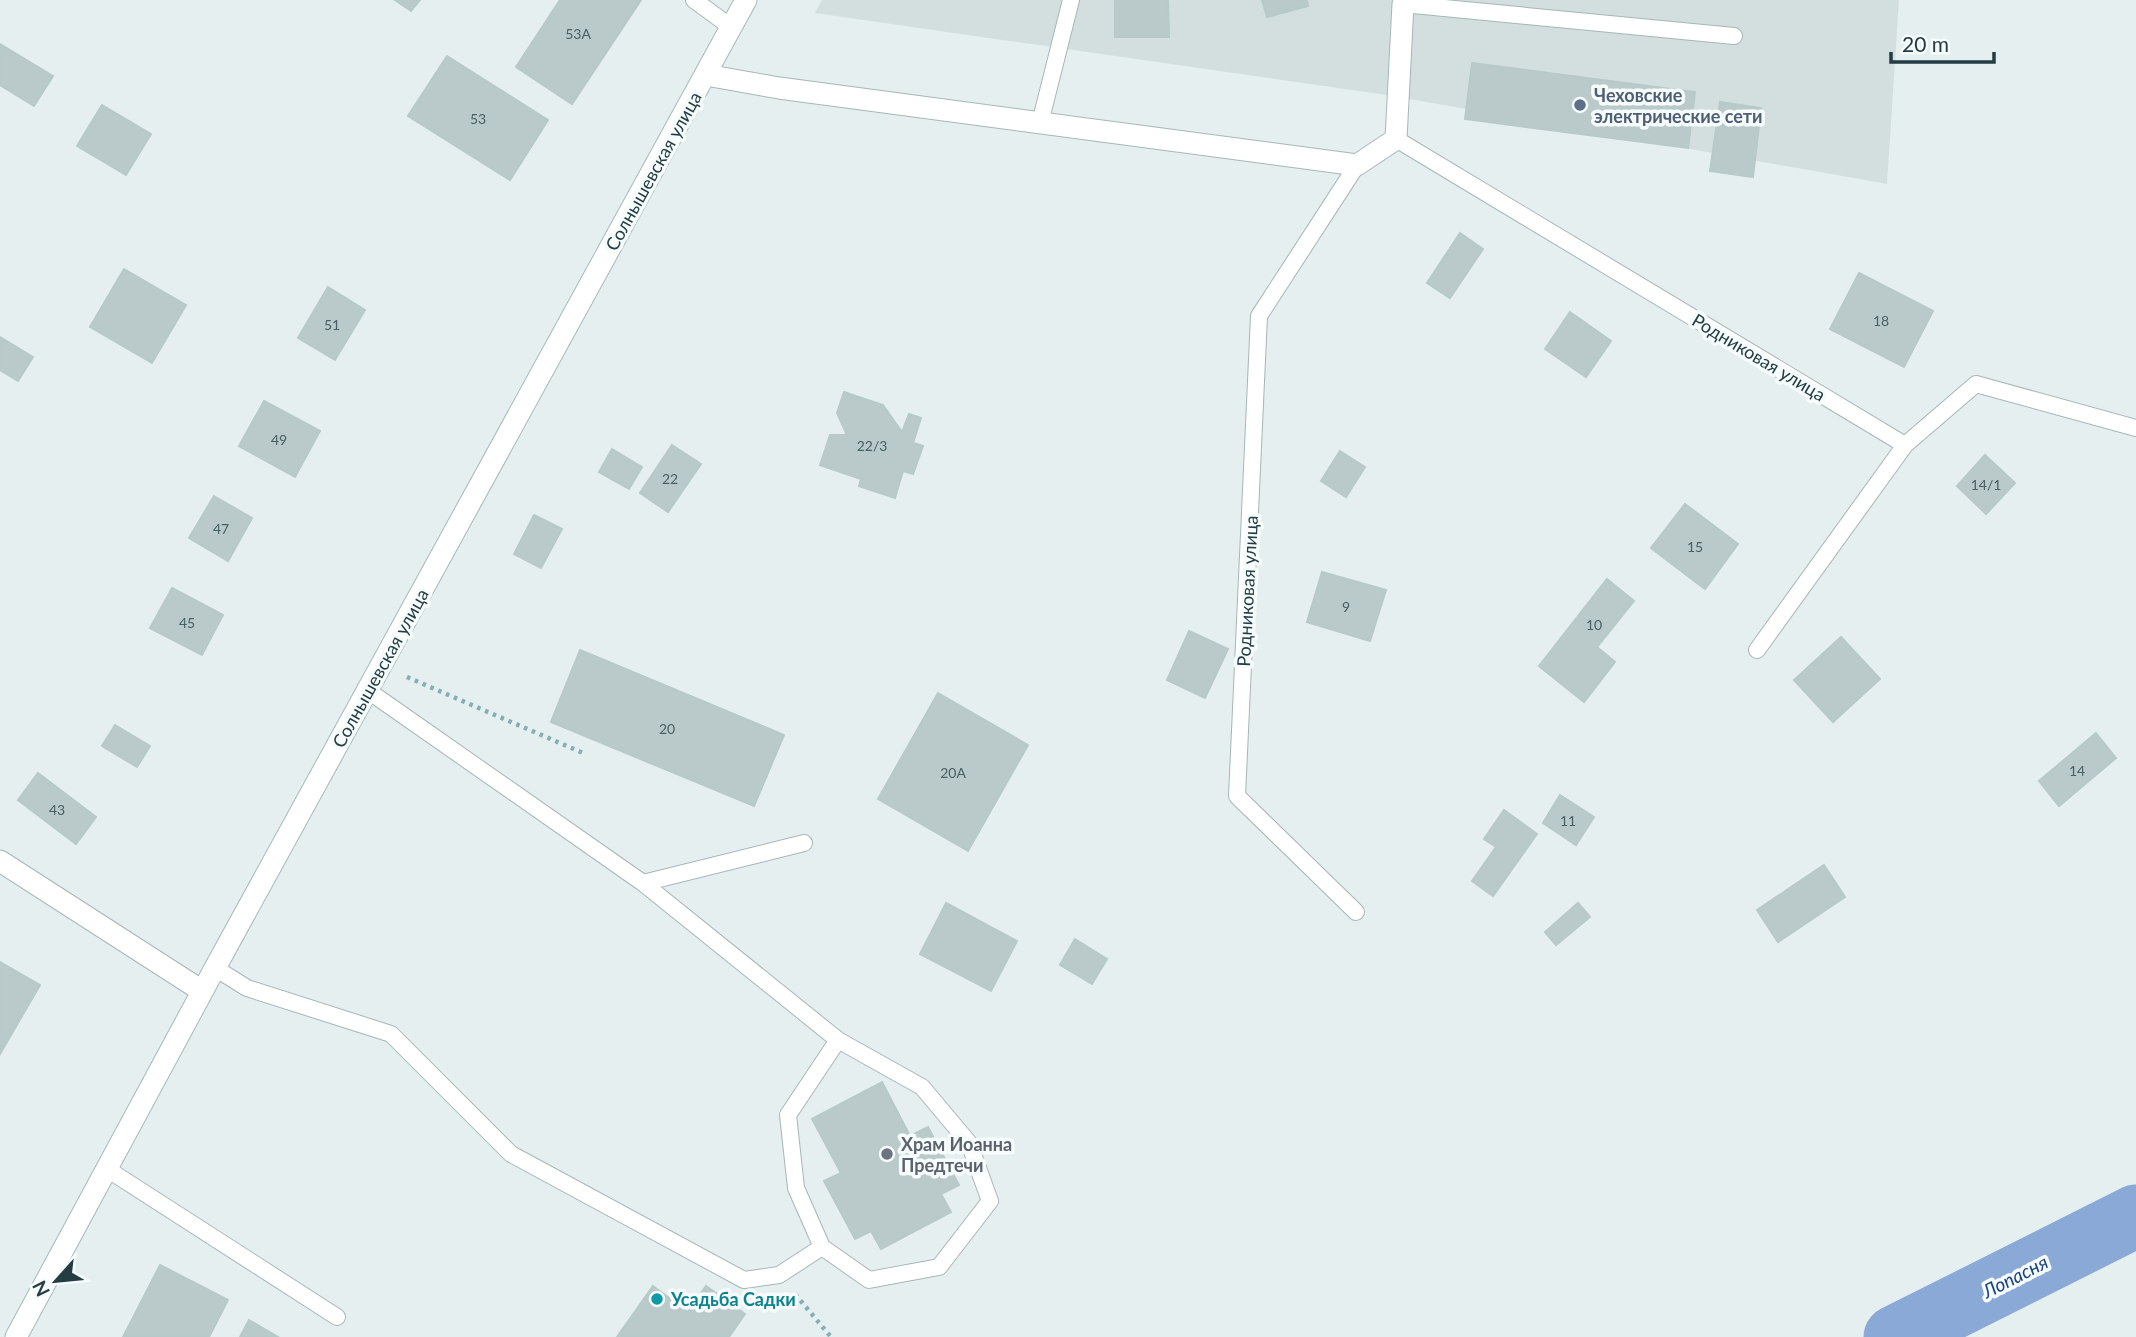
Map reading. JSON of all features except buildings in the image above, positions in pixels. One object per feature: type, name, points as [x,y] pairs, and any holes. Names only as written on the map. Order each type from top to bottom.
[{"type":"street","name":"Солнышевская улица","points":[[16,1337],[202,990],[746,0]]},
{"type":"street","points":[[706,75],[779,88],[1357,165],[1396,139],[1403,4]]},
{"type":"street","points":[[0,861],[202,990]]},
{"type":"lane","points":[[694,0],[731,27]]},
{"type":"lane","points":[[1040,124],[1071,0]]},
{"type":"lane","points":[[1403,4],[1734,36]]},
{"type":"lane","name":"Родниковая улица","points":[[1396,139],[1905,445]]},
{"type":"lane","name":"Родниковая улица","points":[[1356,912],[1237,796],[1259,316],[1357,165]]},
{"type":"lane","points":[[1757,650],[1905,445],[1976,384],[2136,428]]},
{"type":"lane","points":[[367,690],[643,883],[838,1041],[922,1087],[969,1143],[990,1201],[939,1267],[869,1280],[822,1247],[796,1188],[788,1115],[838,1041]]},
{"type":"lane","points":[[643,883],[804,843]]},
{"type":"lane","points":[[215,968],[247,988],[391,1034],[511,1154],[744,1280],[779,1275],[822,1247]]},
{"type":"lane","points":[[107,1169],[337,1317]]},
{"type":"path","points":[[381,665],[583,752]]},
{"type":"path","points":[[779,1275],[831,1337]]},
{"type":"shaded area","points":[[822,0],[1899,0],[1887,184],[1393,96],[815,13]]},
{"type":"waterway","name":"Лопасня","points":[[1895,1337],[2136,1216]]},
{"type":"place","name":"Чеховские электрические сети","points":[[1580,105]]},
{"type":"place","name":"Храм Иоанна Предтечи","points":[[887,1154]]},
{"type":"place","name":"Усадьба Садки","points":[[657,1299]]}]
